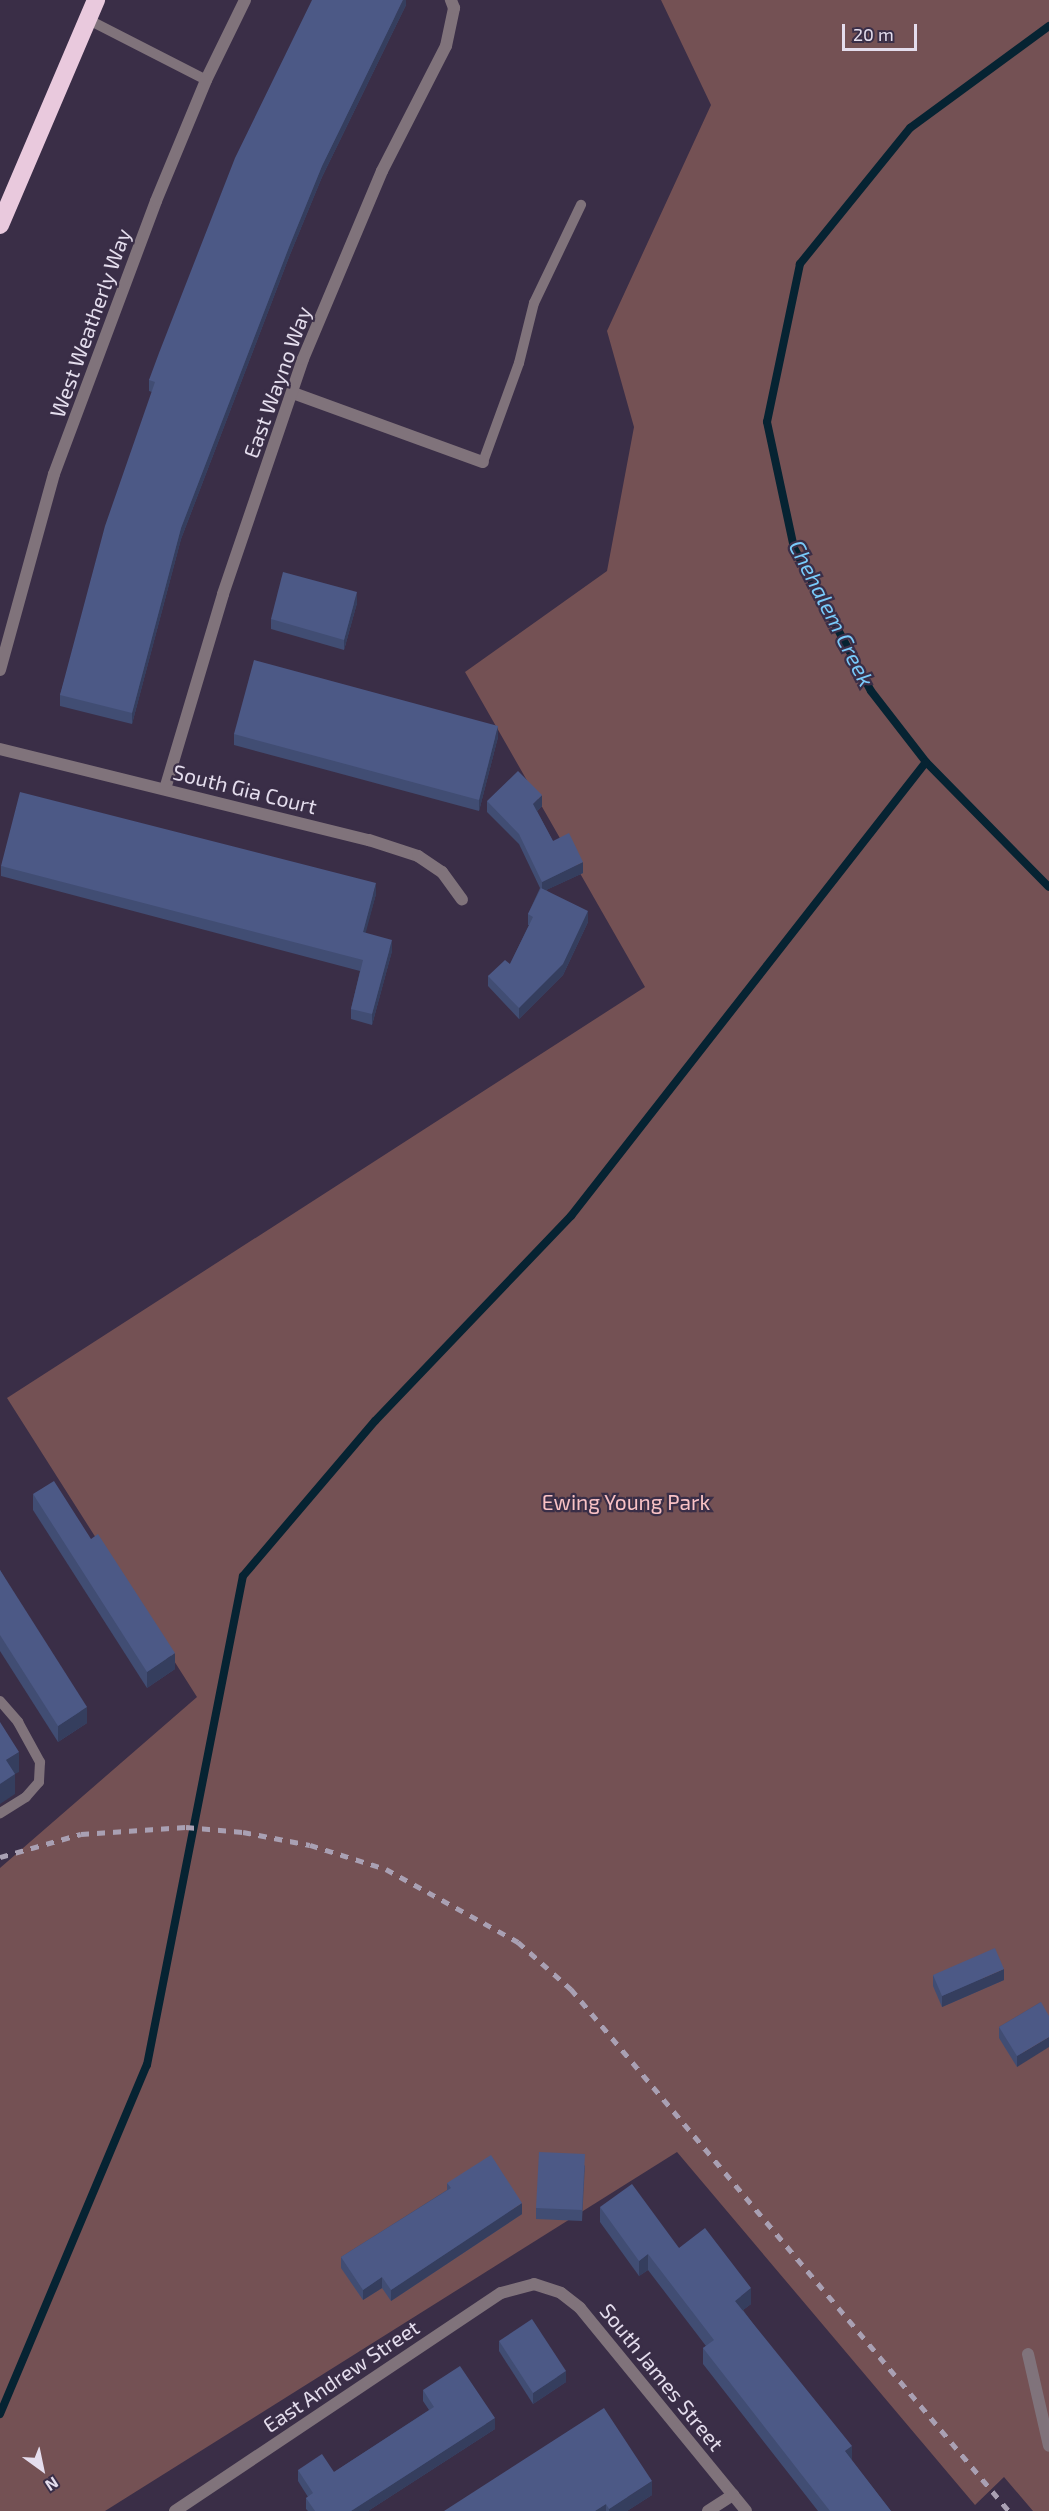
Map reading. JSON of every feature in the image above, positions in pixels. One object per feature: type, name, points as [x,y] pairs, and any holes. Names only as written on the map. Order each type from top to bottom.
[{"type":"highway","points":[[0,225],[96,0]]},
{"type":"street","name":"West Weatherly Way","points":[[0,670],[54,474],[156,201],[206,80],[245,0]]},
{"type":"street","name":"East Wayno Way","points":[[165,789],[223,594],[293,393],[382,171],[446,46],[454,8],[451,0]]},
{"type":"street","points":[[293,393],[483,462]]},
{"type":"street","name":"South Gia Court","points":[[0,749],[369,840],[418,856],[442,872],[462,900]]},
{"type":"street","name":"South James Street","points":[[534,2284],[561,2293],[580,2308],[746,2511]]},
{"type":"street","name":"East Andrew Street","points":[[175,2511],[501,2293],[534,2284]]},
{"type":"street","points":[[1028,2354],[1049,2446]]},
{"type":"street","points":[[708,2511],[733,2495]]},
{"type":"lane","points":[[87,18],[206,80]]},
{"type":"lane","points":[[483,462],[519,363],[534,303],[581,205]]},
{"type":"lane","points":[[0,1701],[18,1722],[40,1762],[39,1782],[26,1797],[0,1813]]},
{"type":"green space","name":"Ewing Young Park","points":[[661,0],[1049,0],[1049,2511],[1033,2511],[1004,2477],[975,2505],[677,2152],[105,2511],[0,2511],[0,1868],[197,1697],[7,1398],[645,987],[465,672],[607,571],[634,427],[607,331],[711,105]]},
{"type":"building","points":[[312,0],[403,0],[322,166],[181,528],[132,713],[60,695],[105,526],[155,382],[149,380],[235,158]]},
{"type":"building","points":[[283,572],[357,592],[344,640],[271,619]]},
{"type":"building","points":[[254,660],[498,726],[479,800],[234,734]]},
{"type":"building","points":[[518,771],[542,795],[533,804],[553,841],[569,833],[583,862],[542,882],[519,834],[487,801]]},
{"type":"building","points":[[20,792],[376,883],[363,932],[392,940],[372,1014],[351,1009],[363,960],[1,866]]},
{"type":"building","points":[[541,888],[588,911],[563,964],[519,1008],[488,976],[505,960],[510,964],[533,917],[528,914]]},
{"type":"building","points":[[54,1481],[91,1539],[98,1534],[175,1653],[147,1672],[33,1494]]},
{"type":"building","points":[[0,1570],[87,1707],[58,1726],[0,1635]]},
{"type":"building","points":[[0,1722],[19,1752],[6,1760],[15,1774],[0,1784]]},
{"type":"building","points":[[995,1948],[1004,1969],[942,1996],[933,1975]]},
{"type":"building","points":[[1041,2002],[1049,2016],[1049,2037],[1017,2056],[999,2027]]},
{"type":"building","points":[[539,2152],[585,2154],[582,2210],[536,2208]]},
{"type":"building","points":[[491,2155],[522,2203],[391,2290],[382,2277],[363,2290],[341,2257],[451,2188],[447,2183]]},
{"type":"building","points":[[632,2184],[679,2248],[705,2228],[751,2288],[735,2301],[852,2446],[845,2451],[891,2511],[830,2511],[703,2348],[714,2340],[648,2254],[639,2261],[600,2207]]},
{"type":"building","points":[[532,2319],[566,2371],[533,2393],[499,2341]]},
{"type":"building","points":[[460,2366],[495,2418],[351,2511],[315,2511],[306,2498],[313,2493],[298,2470],[322,2454],[334,2472],[434,2407],[423,2390]]},
{"type":"building","points":[[604,2408],[652,2481],[609,2509],[606,2504],[595,2511],[444,2511]]},
{"type":"waterway","name":"Chehalem Creek","points":[[1049,26],[910,128],[800,264],[767,422],[794,548],[871,691],[926,762],[1049,887]]},
{"type":"waterway","points":[[0,2414],[147,2065],[243,1576],[375,1421],[571,1216],[926,762]]},
{"type":"railway","points":[[0,1857],[81,1834],[186,1827],[243,1832],[310,1845],[386,1869],[518,1942],[571,1989],[1009,2511]]}]
